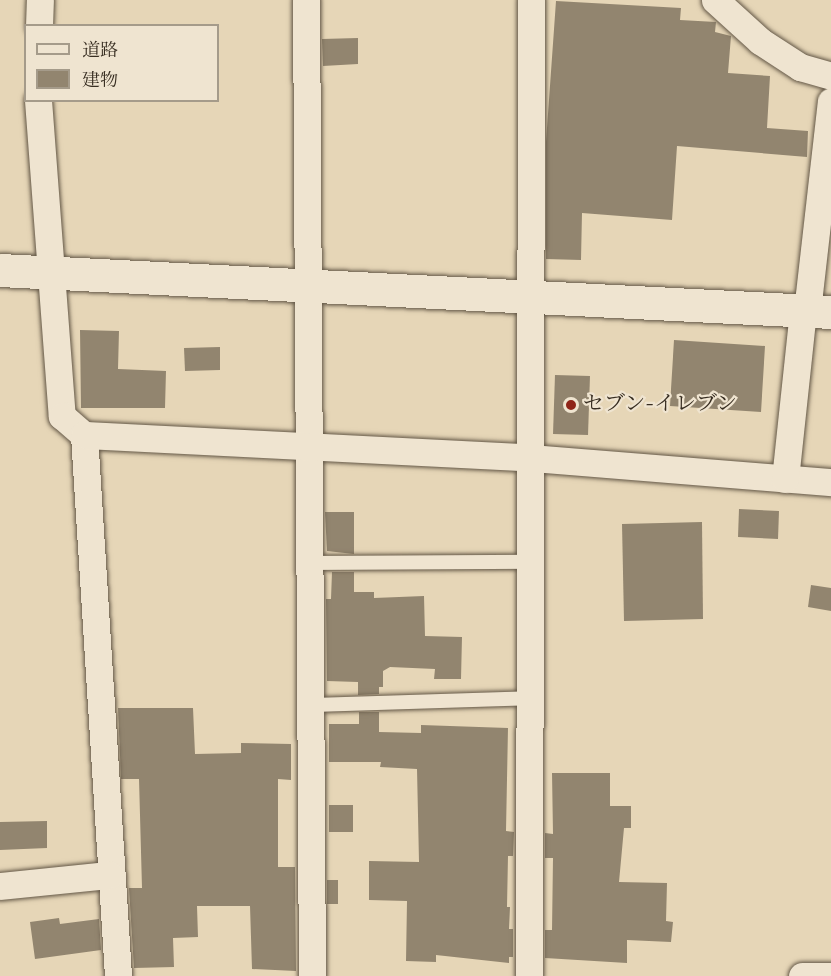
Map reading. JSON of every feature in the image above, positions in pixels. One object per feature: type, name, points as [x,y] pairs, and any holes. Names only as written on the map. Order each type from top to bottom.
[{"type":"street","points":[[39,24],[40,0]]},
{"type":"street","points":[[306,0],[312,444],[312,976]]},
{"type":"street","points":[[529,976],[531,0]]},
{"type":"street","points":[[715,0],[760,41],[800,67],[831,76]]},
{"type":"street","points":[[785,479],[814,311],[831,101]]},
{"type":"street","points":[[38,102],[62,416],[84,435],[312,444],[531,458],[831,482]]},
{"type":"street","points":[[0,270],[814,311]]},
{"type":"street","points":[[84,435],[109,875],[118,976]]},
{"type":"street","points":[[0,886],[109,875]]},
{"type":"street","points":[[802,976],[831,976]]},
{"type":"lane","points":[[312,563],[530,562]]},
{"type":"lane","points":[[312,705],[530,698]]},
{"type":"building","points":[[556,1],[681,8],[680,20],[716,22],[715,32],[731,36],[728,73],[770,76],[767,128],[808,131],[807,157],[677,146],[672,220],[582,213],[581,260],[546,259],[546,142]]},
{"type":"building","points":[[358,38],[358,64],[323,66],[322,39]]},
{"type":"building","points":[[80,330],[119,331],[118,369],[166,371],[165,408],[81,408]]},
{"type":"building","points":[[674,340],[765,346],[761,412],[670,406]]},
{"type":"building","points":[[220,347],[220,370],[185,371],[184,348]]},
{"type":"building","name":"セブン-イレブン","points":[[555,375],[590,376],[588,435],[553,434]]},
{"type":"building","points":[[739,509],[779,511],[778,539],[738,537]]},
{"type":"building","points":[[325,512],[354,512],[354,554],[327,551]]},
{"type":"building","points":[[702,522],[703,619],[624,621],[622,524]]},
{"type":"building","points":[[332,572],[354,572],[354,592],[374,592],[374,598],[424,596],[425,636],[462,637],[461,679],[434,679],[435,669],[390,667],[383,671],[383,687],[379,687],[379,694],[358,695],[358,682],[327,681],[326,599],[331,599]]},
{"type":"building","points":[[811,585],[831,588],[831,611],[808,607]]},
{"type":"building","points":[[118,708],[193,708],[195,754],[241,753],[241,743],[291,744],[291,780],[278,779],[278,867],[295,867],[296,971],[252,969],[250,906],[197,906],[198,937],[173,938],[174,967],[134,968],[129,888],[142,888],[139,779],[121,779]]},
{"type":"building","points":[[359,712],[379,712],[379,732],[421,733],[421,725],[508,728],[506,831],[514,832],[513,856],[508,856],[507,907],[510,907],[509,929],[513,929],[513,957],[509,957],[509,963],[436,955],[436,962],[406,961],[407,901],[369,900],[369,861],[419,862],[417,769],[380,767],[381,762],[329,762],[329,724],[359,724]]},
{"type":"building","points":[[552,773],[610,773],[610,806],[631,806],[631,828],[624,828],[619,882],[667,883],[666,921],[673,922],[671,942],[627,940],[627,963],[545,958],[545,930],[552,930],[553,858],[545,858],[545,833],[553,834]]},
{"type":"building","points":[[329,805],[353,805],[353,832],[329,832]]},
{"type":"building","points":[[47,821],[47,848],[0,850],[0,822]]},
{"type":"building","points":[[327,880],[338,880],[338,904],[327,904]]},
{"type":"building","points":[[59,918],[60,924],[99,919],[101,950],[35,959],[30,922]]},
{"type":"place","name":"セブン-イレブン","points":[[571,405]]}]
